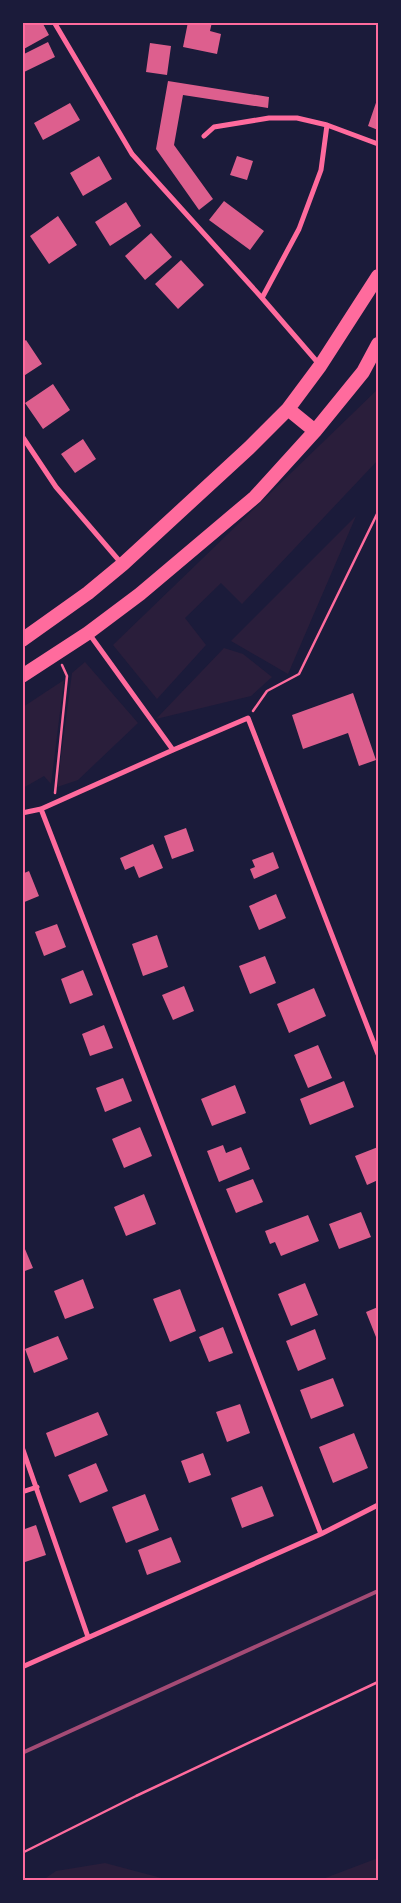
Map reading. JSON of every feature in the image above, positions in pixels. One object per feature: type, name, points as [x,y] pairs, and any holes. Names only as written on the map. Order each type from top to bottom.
[{"type":"highway","points":[[22,640],[88,593],[123,564],[288,410],[320,366],[378,276]]},
{"type":"highway","points":[[22,676],[88,633],[140,594],[255,497],[315,431],[362,372],[378,344]]},
{"type":"highway","points":[[288,410],[315,431]]},
{"type":"street","points":[[54,22],[132,154],[262,298],[320,366]]},
{"type":"street","points":[[204,136],[214,127],[269,118],[298,118],[327,125],[378,144]]},
{"type":"street","points":[[262,298],[298,229],[322,170],[327,125]]},
{"type":"street","points":[[22,436],[56,487],[123,564]]},
{"type":"street","points":[[88,633],[173,750]]},
{"type":"street","points":[[22,813],[41,809],[248,718],[378,1054]]},
{"type":"street","points":[[41,809],[322,1534]]},
{"type":"street","points":[[22,1447],[88,1637]]},
{"type":"street","points":[[22,1492],[37,1487]]},
{"type":"street","points":[[22,1667],[322,1534],[378,1505]]},
{"type":"path","points":[[248,718],[267,691],[298,674],[378,512]]},
{"type":"path","points":[[54,802],[67,676],[57,654]]},
{"type":"path","points":[[22,1853],[136,1796],[378,1682]]},
{"type":"shaded area","points":[[378,389],[378,460],[242,604],[221,583],[185,618],[206,645],[157,699],[113,645]]},
{"type":"shaded area","points":[[356,516],[288,674],[231,641]]},
{"type":"shaded area","points":[[224,648],[243,654],[272,677],[251,696],[156,719]]},
{"type":"shaded area","points":[[85,662],[138,723],[78,780],[57,787],[72,673]]},
{"type":"shaded area","points":[[64,680],[51,784],[44,776],[23,788],[23,707]]},
{"type":"shaded area","points":[[378,1858],[378,1880],[320,1880]]},
{"type":"shaded area","points":[[105,1863],[169,1880],[43,1880],[56,1871]]},
{"type":"building","points":[[30,22],[42,22],[49,35],[22,50],[22,27]]},
{"type":"building","points":[[188,22],[212,22],[210,31],[221,34],[217,54],[183,47]]},
{"type":"building","points":[[48,42],[55,57],[22,73],[22,55]]},
{"type":"building","points":[[150,43],[171,46],[167,75],[146,72]]},
{"type":"building","points":[[168,81],[269,97],[268,108],[183,95],[174,145],[213,199],[199,210],[156,149]]},
{"type":"building","points":[[378,97],[378,130],[368,126]]},
{"type":"building","points":[[70,103],[80,120],[43,140],[34,123]]},
{"type":"building","points":[[99,156],[112,179],[83,196],[70,173]]},
{"type":"building","points":[[237,156],[253,161],[247,180],[230,175]]},
{"type":"building","points":[[224,201],[264,231],[250,250],[209,220]]},
{"type":"building","points":[[126,202],[141,226],[110,246],[95,222]]},
{"type":"building","points":[[58,216],[77,245],[49,264],[30,236]]},
{"type":"building","points":[[151,233],[172,257],[145,280],[125,256]]},
{"type":"building","points":[[181,260],[204,285],[178,309],[155,284]]},
{"type":"building","points":[[26,340],[42,364],[22,377],[22,343]]},
{"type":"building","points":[[53,384],[70,410],[43,429],[25,403]]},
{"type":"building","points":[[83,439],[96,459],[75,473],[61,454]]},
{"type":"building","points":[[353,693],[376,760],[359,766],[348,733],[303,749],[292,715]]},
{"type":"building","points":[[186,828],[194,851],[172,859],[164,836]]},
{"type":"building","points":[[153,844],[163,868],[139,878],[134,866],[125,870],[120,858]]},
{"type":"building","points":[[273,852],[279,868],[254,879],[250,869],[255,867],[252,860]]},
{"type":"building","points":[[29,871],[39,896],[22,903],[22,874]]},
{"type":"building","points":[[276,894],[286,918],[259,930],[249,906]]},
{"type":"building","points":[[57,924],[66,947],[44,956],[35,932]]},
{"type":"building","points":[[157,935],[168,967],[143,976],[132,944]]},
{"type":"building","points":[[265,956],[276,983],[250,994],[239,966]]},
{"type":"building","points":[[83,970],[93,995],[70,1004],[61,979]]},
{"type":"building","points":[[184,986],[194,1011],[173,1020],[162,995]]},
{"type":"building","points":[[314,988],[326,1016],[289,1033],[277,1004]]},
{"type":"building","points":[[104,1025],[113,1048],[90,1056],[82,1034]]},
{"type":"building","points":[[318,1045],[332,1078],[308,1088],[294,1055]]},
{"type":"building","points":[[123,1078],[132,1101],[105,1112],[96,1088]]},
{"type":"building","points":[[344,1081],[354,1107],[310,1125],[300,1099]]},
{"type":"building","points":[[235,1085],[246,1113],[212,1126],[201,1099]]},
{"type":"building","points":[[140,1127],[152,1156],[124,1168],[112,1139]]},
{"type":"building","points":[[223,1145],[226,1153],[241,1147],[250,1169],[219,1182],[207,1151]]},
{"type":"building","points":[[378,1147],[378,1180],[367,1185],[355,1156]]},
{"type":"building","points":[[253,1179],[263,1202],[236,1213],[226,1189]]},
{"type":"building","points":[[144,1194],[156,1224],[126,1236],[114,1207]]},
{"type":"building","points":[[361,1212],[371,1237],[339,1249],[329,1224]]},
{"type":"building","points":[[308,1215],[319,1241],[281,1256],[275,1242],[270,1244],[265,1231]]},
{"type":"building","points":[[22,1242],[33,1268],[22,1272]]},
{"type":"building","points":[[83,1279],[94,1308],[65,1319],[54,1291]]},
{"type":"building","points":[[305,1283],[318,1315],[291,1326],[278,1294]]},
{"type":"building","points":[[180,1289],[196,1331],[170,1342],[153,1299]]},
{"type":"building","points":[[378,1307],[378,1342],[366,1312]]},
{"type":"building","points":[[223,1327],[233,1353],[209,1362],[199,1337]]},
{"type":"building","points":[[315,1329],[326,1359],[298,1371],[286,1341]]},
{"type":"building","points":[[58,1336],[68,1359],[34,1373],[25,1349]]},
{"type":"building","points":[[333,1378],[344,1406],[311,1419],[300,1390]]},
{"type":"building","points":[[240,1404],[250,1433],[227,1442],[216,1412]]},
{"type":"building","points":[[98,1412],[108,1435],[55,1457],[46,1433]]},
{"type":"building","points":[[354,1433],[368,1468],[333,1483],[319,1447]]},
{"type":"building","points":[[203,1453],[211,1475],[189,1483],[181,1461]]},
{"type":"building","points":[[96,1463],[108,1491],[80,1503],[68,1475]]},
{"type":"building","points":[[262,1486],[274,1516],[242,1528],[231,1498]]},
{"type":"building","points":[[145,1494],[159,1530],[126,1543],[112,1507]]},
{"type":"building","points":[[36,1525],[46,1555],[22,1563],[22,1530]]},
{"type":"building","points":[[171,1537],[181,1562],[147,1575],[138,1550]]},
{"type":"railway","points":[[22,1753],[378,1591]]}]
